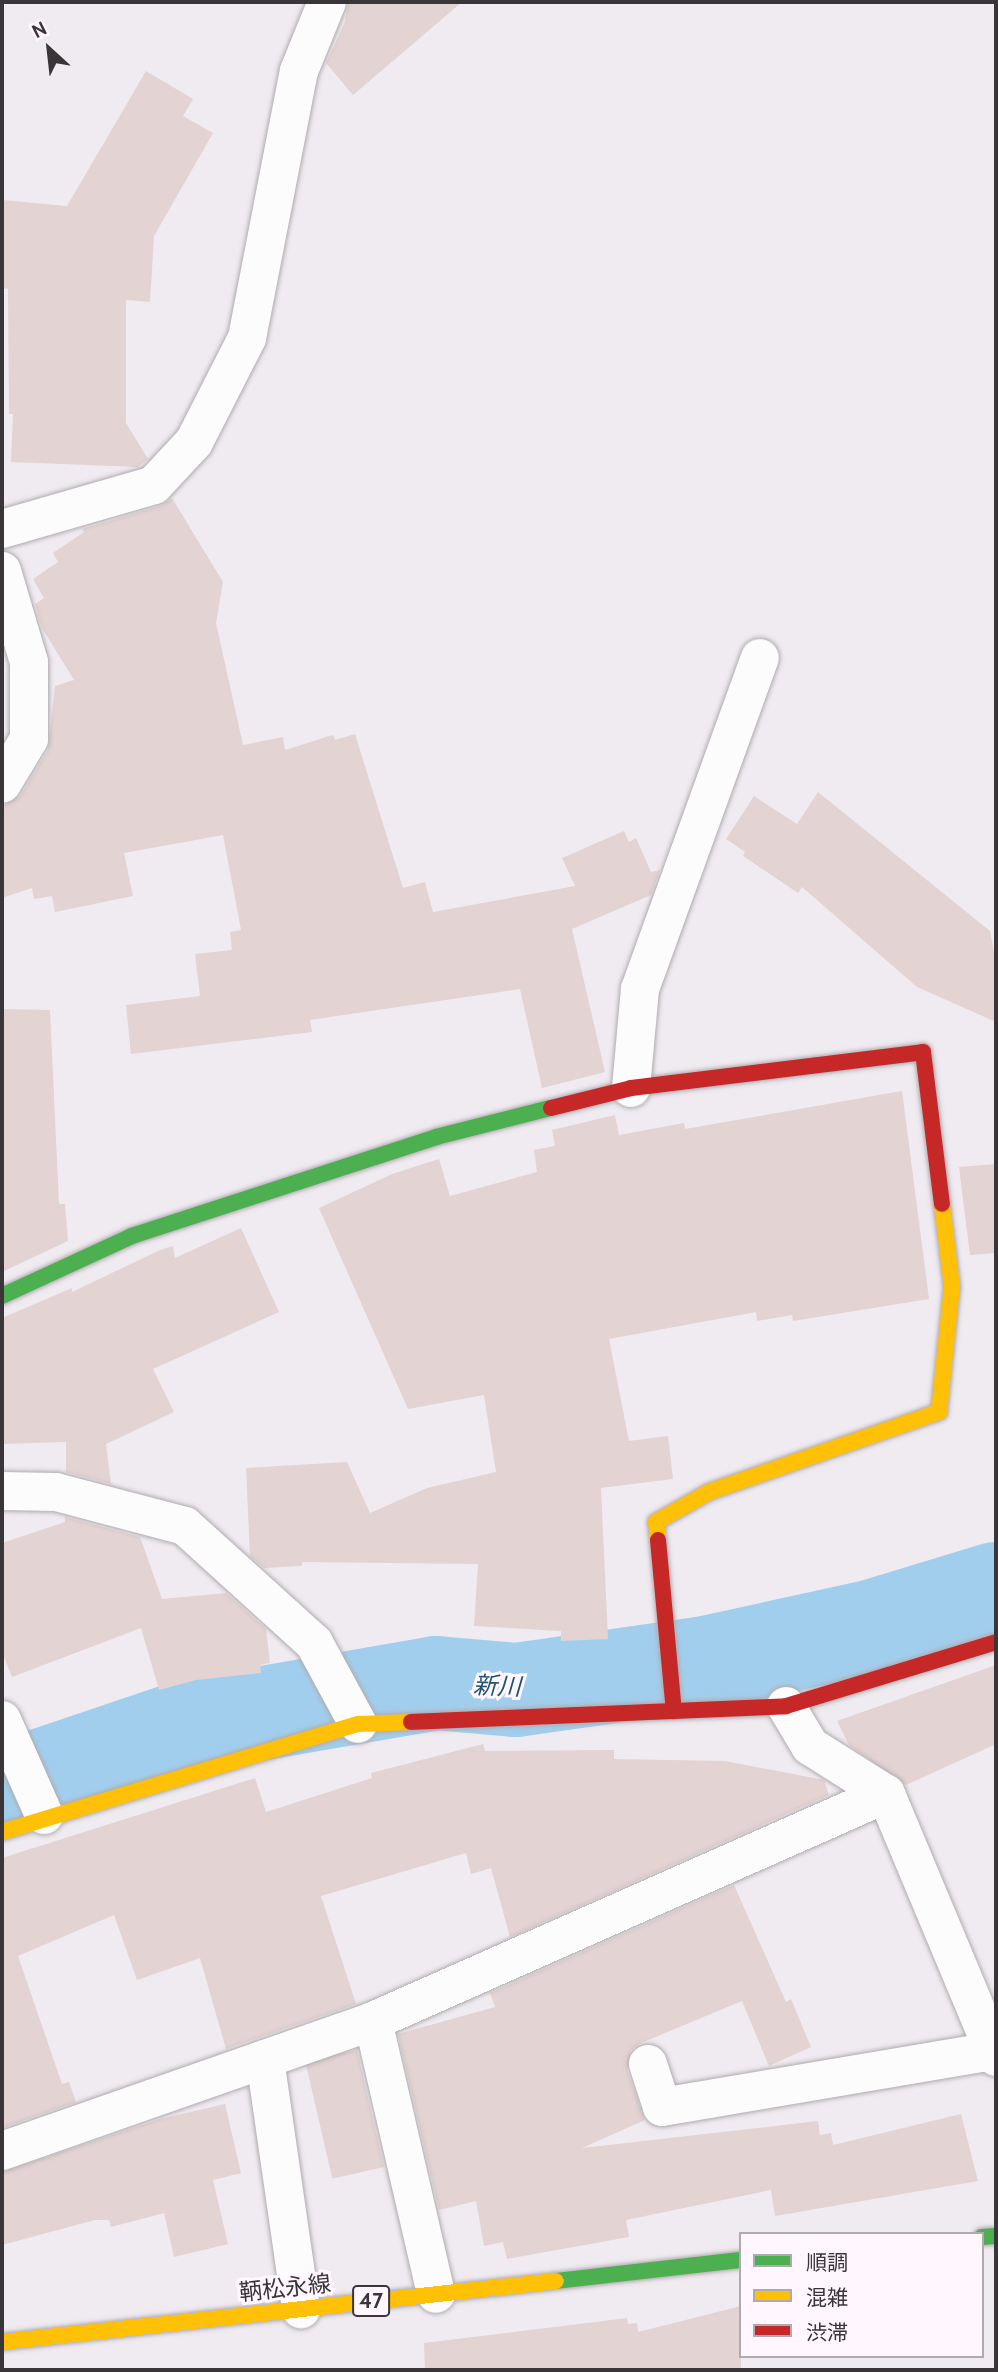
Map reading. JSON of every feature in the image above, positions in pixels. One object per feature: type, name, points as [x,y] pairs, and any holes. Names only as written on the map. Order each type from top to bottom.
[{"type":"street","points":[[2,529],[154,485],[194,442],[247,338],[299,71],[327,2]]},
{"type":"street","points":[[2,571],[29,662],[29,739],[2,783]]},
{"type":"street","points":[[631,1088],[640,989],[760,658]]},
{"type":"street","points":[[2,1296],[132,1236],[436,1136],[631,1088],[923,1052],[951,1287],[939,1412],[709,1492],[656,1522],[674,1711]]},
{"type":"street","points":[[2,1492],[57,1492],[185,1527],[314,1643],[358,1724]]},
{"type":"street","points":[[2,1832],[44,1815],[358,1724],[786,1706],[996,1642]]},
{"type":"street","points":[[648,2064],[662,2108],[995,2054],[886,1794],[810,1746],[786,1706]]},
{"type":"street","points":[[6,1732],[44,1815]]},
{"type":"street","points":[[2,2151],[373,2021],[886,1794]]},
{"type":"street","points":[[373,2021],[436,2294]]},
{"type":"street","points":[[265,2059],[301,2309]]},
{"type":"street","name":"鞆松永線","points":[[2,2342],[739,2260]]},
{"type":"building","points":[[348,2],[462,2],[353,95],[326,63],[345,22]]},
{"type":"building","points":[[146,71],[193,99],[183,116],[213,133],[154,236],[150,302],[126,300],[126,423],[148,459],[138,467],[11,462],[13,414],[9,414],[8,289],[2,288],[2,200],[67,206]]},
{"type":"building","points":[[172,498],[223,582],[216,623],[243,745],[283,737],[285,750],[333,735],[335,740],[355,734],[403,888],[425,882],[433,912],[575,886],[562,858],[624,831],[629,842],[636,838],[651,872],[660,870],[651,895],[572,929],[605,1072],[542,1088],[520,989],[310,1020],[312,1032],[131,1054],[126,1005],[200,996],[195,954],[232,950],[230,932],[241,930],[223,835],[124,853],[133,896],[55,912],[52,896],[34,899],[32,888],[2,898],[2,806],[20,796],[48,750],[55,686],[74,680],[42,628],[35,604],[44,598],[33,579],[58,562],[53,553],[84,532],[82,529],[160,506]]},
{"type":"building","points":[[818,792],[990,931],[996,962],[996,1022],[917,987],[802,887],[798,893],[743,856],[745,852],[726,839],[754,796],[797,824]]},
{"type":"building","points":[[2,1009],[50,1010],[59,1204],[65,1204],[68,1241],[2,1272]]},
{"type":"building","points":[[902,1091],[929,1299],[793,1321],[792,1315],[757,1321],[756,1312],[609,1339],[629,1441],[668,1436],[673,1479],[601,1488],[608,1639],[561,1641],[561,1631],[474,1626],[478,1564],[302,1562],[302,1566],[264,1568],[250,1556],[246,1468],[347,1462],[370,1513],[427,1488],[496,1472],[484,1395],[408,1409],[319,1208],[392,1174],[439,1159],[450,1196],[537,1172],[534,1150],[555,1146],[552,1130],[615,1115],[619,1135],[684,1123],[685,1129]]},
{"type":"building","points":[[996,1164],[996,1253],[970,1255],[959,1167]]},
{"type":"building","points":[[241,1228],[279,1312],[153,1369],[174,1412],[106,1444],[111,1484],[66,1472],[66,1442],[2,1444],[2,1318],[72,1288],[72,1292],[160,1250],[173,1246],[175,1258]]},
{"type":"building","points":[[65,1517],[140,1537],[162,1599],[226,1593],[266,1629],[270,1663],[260,1665],[261,1673],[196,1680],[159,1690],[141,1628],[12,1677],[2,1652],[2,1543],[65,1522]]},
{"type":"building","points":[[996,1665],[996,1744],[906,1785],[849,1745],[837,1721]]},
{"type":"building","points":[[483,1744],[485,1751],[614,1750],[614,1759],[725,1761],[824,1780],[829,1795],[510,1937],[491,1868],[471,1874],[466,1853],[321,1896],[356,2004],[226,2049],[200,1958],[137,1980],[114,1915],[18,1956],[62,2084],[69,2082],[76,2102],[2,2128],[2,1858],[255,1778],[266,1812],[372,1778],[371,1773]]},
{"type":"building","points":[[734,1885],[786,2002],[791,1999],[811,2047],[769,2066],[742,2001],[641,2043],[631,2050],[627,2070],[645,2120],[582,2148],[818,2121],[820,2135],[831,2133],[833,2145],[961,2114],[978,2181],[775,2216],[771,2190],[626,2220],[629,2237],[507,2259],[503,2242],[484,2246],[476,2201],[439,2210],[398,2034],[495,2007],[490,1993]]},
{"type":"building","points":[[357,2050],[384,2167],[332,2179],[305,2062]]},
{"type":"building","points":[[225,2104],[241,2173],[213,2180],[228,2244],[174,2257],[164,2213],[111,2227],[109,2220],[95,2220],[2,2245],[2,2172],[160,2119]]},
{"type":"building","points":[[739,2307],[741,2370],[425,2370],[424,2343],[627,2318],[628,2324],[637,2323],[638,2332]]},
{"type":"waterway","name":"新川","points":[[2,1789],[188,1726],[436,1683],[516,1690],[706,1663],[874,1626],[996,1589]]},
{"type":"traffic: fast","points":[[2,1296],[132,1236],[436,1137],[551,1108]]},
{"type":"traffic: fast","points":[[984,2237],[996,2236]]},
{"type":"traffic: fast","points":[[556,2281],[739,2260]]},
{"type":"traffic: slow","points":[[658,1540],[656,1522],[709,1492],[939,1412],[952,1287],[942,1204]]},
{"type":"traffic: slow","points":[[2,1832],[358,1724],[411,1722]]},
{"type":"traffic: slow","points":[[2,2342],[556,2281]]},
{"type":"traffic: jam","points":[[551,1108],[631,1088],[923,1052],[942,1204]]},
{"type":"traffic: jam","points":[[658,1540],[674,1711]]},
{"type":"traffic: jam","points":[[411,1722],[786,1706],[996,1642]]}]
